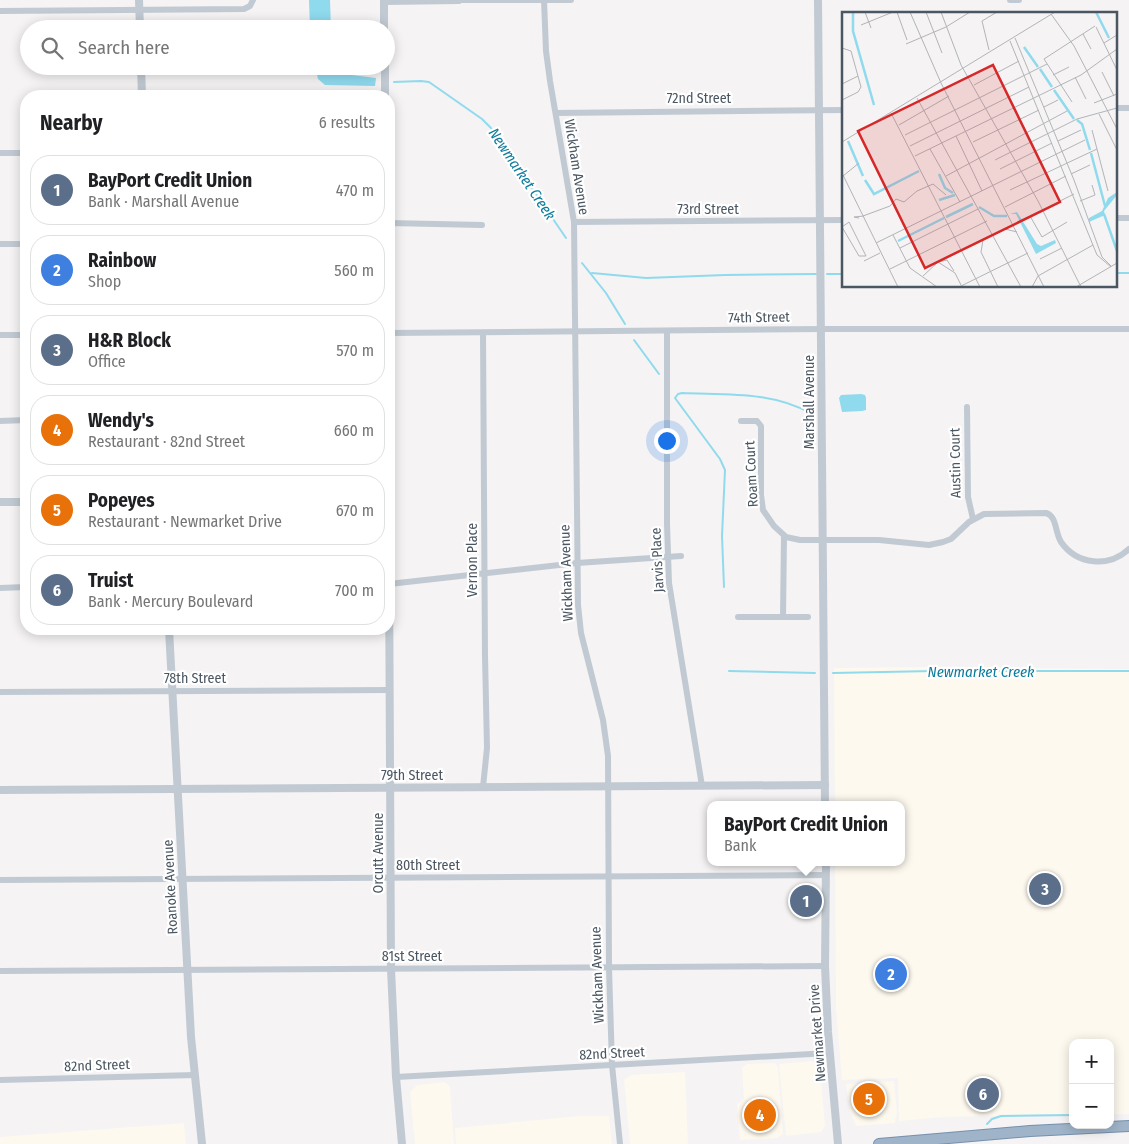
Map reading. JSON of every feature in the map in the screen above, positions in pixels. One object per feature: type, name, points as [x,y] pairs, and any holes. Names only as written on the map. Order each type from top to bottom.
[{"type":"highway","points":[[879,1144],[973,1135],[1085,1127],[1129,1126]]},
{"type":"street","points":[[139,0],[140,20]]},
{"type":"street","points":[[0,11],[244,9],[250,6],[253,0]]},
{"type":"street","name":"Wickham Avenue","points":[[544,0],[546,51],[574,222],[578,605],[581,633],[603,720],[608,756],[608,968],[612,1065],[620,1144]]},
{"type":"street","points":[[384,20],[384,1],[571,0]]},
{"type":"street","name":"Marshall Avenue","points":[[818,0],[825,801]]},
{"type":"street","points":[[1010,0],[1028,0]]},
{"type":"street","points":[[141,75],[142,90]]},
{"type":"street","points":[[385,75],[385,90]]},
{"type":"street","points":[[1116,108],[1129,108]]},
{"type":"street","name":"72nd Street","points":[[556,113],[842,110]]},
{"type":"street","points":[[0,153],[20,153]]},
{"type":"street","points":[[1116,218],[1129,218]]},
{"type":"street","name":"73rd Street","points":[[574,222],[842,220]]},
{"type":"street","points":[[395,223],[482,225]]},
{"type":"street","points":[[0,244],[20,244]]},
{"type":"street","name":"74th Street","points":[[395,334],[1129,328]]},
{"type":"street","name":"Jarvis Place","points":[[667,331],[669,583],[702,786]]},
{"type":"street","name":"Vernon Place","points":[[483,333],[487,748],[483,787]]},
{"type":"street","points":[[0,335],[20,335]]},
{"type":"street","name":"Austin Court","points":[[967,407],[968,497],[973,519]]},
{"type":"street","points":[[0,421],[20,420]]},
{"type":"street","name":"Roam Court","points":[[741,421],[757,421],[761,426],[761,495],[763,510],[784,536]]},
{"type":"street","points":[[0,502],[20,502]]},
{"type":"street","points":[[784,617],[784,536],[800,540],[879,540],[919,545],[939,543],[955,536],[973,519],[984,514],[1046,513],[1054,518],[1061,542],[1070,552],[1080,558],[1094,562],[1110,560],[1129,549]]},
{"type":"street","points":[[395,583],[577,563],[682,556]]},
{"type":"street","points":[[0,588],[20,587]]},
{"type":"street","points":[[738,617],[808,617]]},
{"type":"street","name":"Roanoke Avenue","points":[[169,635],[182,880],[195,1075],[202,1144]]},
{"type":"street","name":"Orcutt Avenue","points":[[389,635],[391,969],[396,1077],[402,1144]]},
{"type":"street","name":"78th Street","points":[[0,692],[390,690]]},
{"type":"street","name":"79th Street","points":[[0,790],[825,785]]},
{"type":"street","points":[[826,866],[826,875]]},
{"type":"street","name":"80th Street","points":[[0,880],[826,875]]},
{"type":"street","name":"Newmarket Drive","points":[[826,875],[825,966],[829,1053],[838,1144]]},
{"type":"street","name":"81st Street","points":[[0,971],[825,966]]},
{"type":"street","name":"82nd Street","points":[[396,1077],[829,1053]]},
{"type":"street","name":"82nd Street","points":[[0,1080],[195,1075]]},
{"type":"shaded area","points":[[834,668],[1129,669],[1129,1114],[1114,1114],[1114,1039],[1069,1039],[1069,1114],[943,1117],[899,1121],[898,1078],[842,1080],[836,1008],[835,866],[905,866],[905,801],[835,801]]},
{"type":"shaded area","points":[[813,1061],[820,1068],[825,1126],[821,1132],[786,1136],[779,1064]]},
{"type":"shaded area","points":[[775,1063],[778,1067],[783,1134],[777,1138],[740,1140],[737,1104],[744,1099],[742,1067],[747,1064]]},
{"type":"shaded area","points":[[685,1072],[688,1144],[630,1144],[624,1080],[630,1075]]},
{"type":"shaded area","points":[[894,1081],[897,1114],[895,1123],[856,1126],[850,1112],[846,1084]]},
{"type":"shaded area","points":[[445,1082],[450,1086],[454,1144],[415,1144],[410,1092],[417,1085]]},
{"type":"shaded area","points":[[579,1116],[609,1116],[612,1144],[456,1144],[455,1128]]},
{"type":"shaded area","points":[[184,1123],[186,1144],[0,1144],[0,1137]]},
{"type":"water","points":[[309,0],[330,0],[331,20],[310,20]]},
{"type":"water","points":[[317,75],[351,75],[376,78],[375,86],[325,85],[318,79]]},
{"type":"water","points":[[841,395],[865,395],[866,398],[866,410],[842,412],[839,398]]},
{"type":"waterway","name":"Newmarket Creek","points":[[394,82],[429,82],[482,119],[491,128],[566,238]]},
{"type":"waterway","name":"Newmarket Creek","points":[[582,263],[606,293],[625,324]]},
{"type":"waterway","points":[[592,273],[646,278],[816,274]]},
{"type":"waterway","points":[[1116,273],[1129,273]]},
{"type":"waterway","points":[[827,274],[842,274]]},
{"type":"waterway","name":"Newmarket Creek","points":[[634,340],[659,374]]},
{"type":"waterway","name":"Newmarket Creek","points":[[724,587],[722,536],[725,470],[720,459],[675,398],[678,394],[682,393],[731,394],[780,401],[810,413]]},
{"type":"waterway","name":"Newmarket Creek","points":[[729,671],[815,673]]},
{"type":"waterway","name":"Newmarket Creek","points":[[833,673],[1129,671]]},
{"type":"waterway","name":"Newmarket Creek","points":[[987,1124],[992,1119],[1001,1116],[1069,1115]]},
{"type":"place","name":"H&R Block","points":[[1045,889]]},
{"type":"place","name":"BayPort Credit Union","points":[[806,901]]},
{"type":"place","name":"Rainbow","points":[[891,974]]},
{"type":"place","name":"Truist","points":[[983,1094]]},
{"type":"place","name":"Popeyes","points":[[869,1099]]},
{"type":"place","name":"Wendy's","points":[[760,1115]]}]
